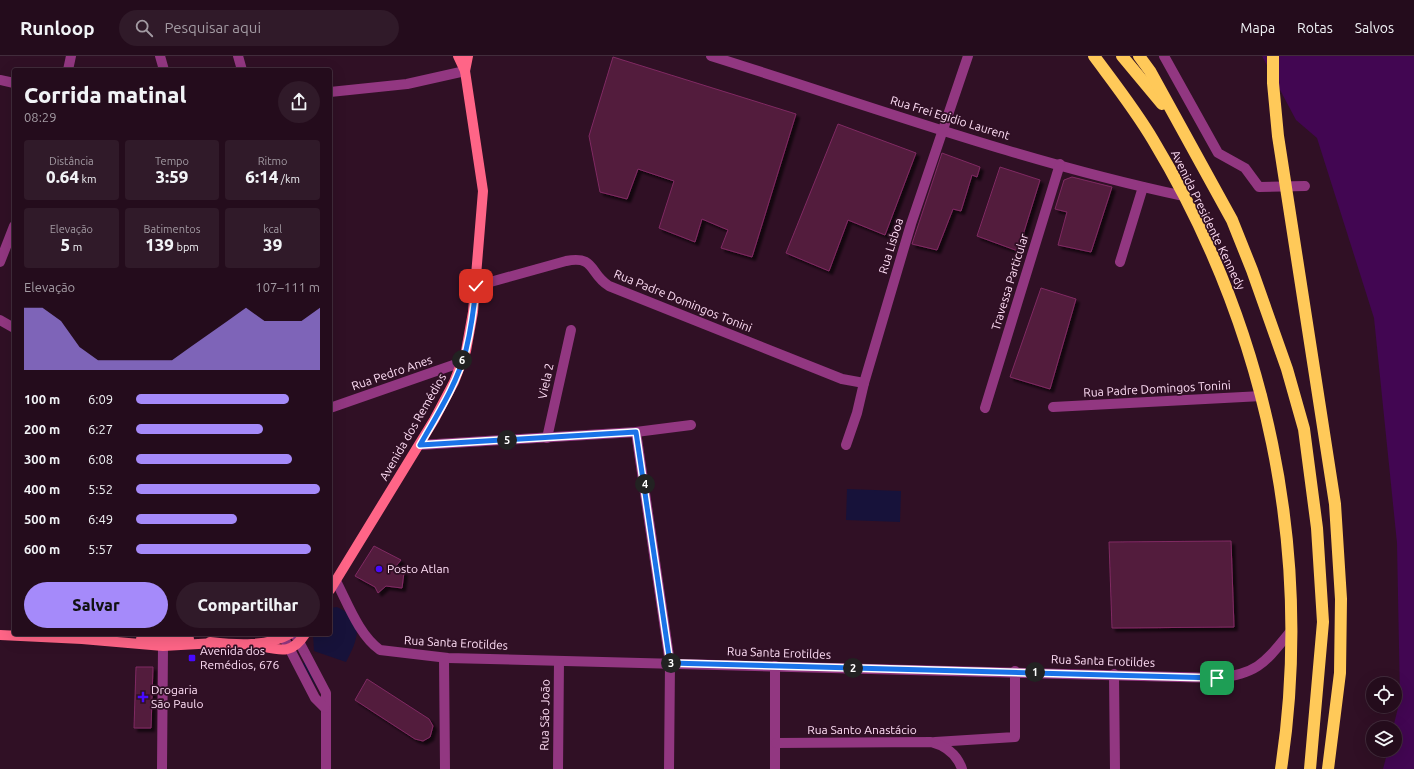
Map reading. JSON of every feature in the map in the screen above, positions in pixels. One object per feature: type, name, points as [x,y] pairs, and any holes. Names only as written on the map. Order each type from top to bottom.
[{"type":"highway","name":"Avenida Presidente Kennedy","points":[[1094,56],[1153,139],[1184,196],[1226,287],[1250,354],[1262,396],[1278,467],[1289,554],[1291,680],[1281,769]]},
{"type":"highway","points":[[1122,56],[1180,127]]},
{"type":"highway","points":[[1139,56],[1150,71],[1232,220],[1252,270],[1287,369],[1304,429],[1317,528],[1323,622],[1310,769]]},
{"type":"highway","points":[[1272,56],[1278,136],[1335,504],[1341,599],[1340,673],[1328,769]]},
{"type":"main road","name":"Avenida dos Remédios","points":[[332,587],[420,445],[454,382],[462,362],[473,312],[483,191],[465,71],[458,56]]},
{"type":"main road","name":"Avenida dos Remédios","points":[[465,71],[468,56]]},
{"type":"main road","points":[[0,635],[12,636]]},
{"type":"main road","points":[[18,636],[37,637]]},
{"type":"main road","points":[[0,639],[82,636],[97,640],[163,646],[216,643]]},
{"type":"main road","points":[[249,645],[272,642],[287,636]]},
{"type":"main road","points":[[97,640],[181,638],[216,643],[249,645],[285,651],[290,649],[300,637]]},
{"type":"street","points":[[68,68],[71,56]]},
{"type":"street","points":[[160,56],[163,68]]},
{"type":"street","points":[[238,56],[241,68]]},
{"type":"street","name":"Rua Frei Egidio Laurent","points":[[711,56],[943,131],[1143,187],[1184,196]]},
{"type":"street","name":"Rua Lisboa","points":[[846,445],[857,413],[864,383],[911,224],[968,56]]},
{"type":"street","points":[[1164,56],[1218,153],[1246,168],[1259,187],[1306,186]]},
{"type":"street","points":[[332,92],[407,84],[465,71]]},
{"type":"street","points":[[0,80],[12,83]]},
{"type":"street","name":"Travessa Particular","points":[[985,408],[1060,164]]},
{"type":"street","points":[[1120,262],[1143,187]]},
{"type":"street","points":[[0,262],[5,234]]},
{"type":"street","name":"Rua Padre Domingos Tonini","points":[[476,286],[566,261],[582,260],[590,264],[599,279],[609,286],[842,378],[864,383]]},
{"type":"street","points":[[0,320],[12,327]]},
{"type":"street","name":"Viela 2","points":[[547,438],[571,330]]},
{"type":"street","name":"Rua Pedro Anes","points":[[332,407],[462,362]]},
{"type":"street","name":"Rua Padre Domingos Tonini","points":[[1053,407],[1262,396]]},
{"type":"street","points":[[420,445],[636,432],[691,425]]},
{"type":"street","points":[[636,432],[670,663],[669,769]]},
{"type":"street","name":"Rua Santa Erotildes","points":[[336,581],[372,645],[380,650],[444,658],[1015,671],[1217,678],[1236,676],[1252,671],[1266,661],[1291,631]]},
{"type":"street","points":[[287,636],[290,649],[315,698],[325,708]]},
{"type":"street","points":[[300,637],[326,693],[326,769]]},
{"type":"street","points":[[162,769],[163,646]]},
{"type":"street","points":[[444,658],[445,769]]},
{"type":"street","name":"Rua São João","points":[[558,769],[559,661]]},
{"type":"street","points":[[775,666],[775,769]]},
{"type":"street","points":[[931,742],[1015,737],[1015,671]]},
{"type":"street","points":[[1114,674],[1115,769]]},
{"type":"street","name":"Rua Santo Anastácio","points":[[776,743],[931,742],[948,749],[956,756],[962,769]]},
{"type":"shaded area","points":[[1262,56],[1414,56],[1414,769],[1383,769],[1386,757],[1402,757],[1402,721],[1395,721],[1397,713],[1402,713],[1402,677],[1400,677],[1397,543],[1374,318],[1317,138],[1296,120]]},
{"type":"shaded area","points":[[847,489],[901,491],[900,522],[846,520]]},
{"type":"shaded area","points":[[337,607],[346,612],[356,624],[357,631],[354,646],[346,662],[314,651],[313,636],[332,636],[332,608]]},
{"type":"shaded area","points":[[305,662],[319,692],[303,664]]},
{"type":"building","points":[[613,57],[796,114],[752,257],[721,248],[728,230],[702,219],[695,242],[659,228],[674,181],[638,169],[627,199],[600,192],[589,136]]},
{"type":"building","points":[[838,124],[916,153],[885,235],[848,220],[829,271],[786,253]]},
{"type":"building","points":[[942,153],[980,167],[977,177],[972,175],[961,211],[953,209],[937,250],[912,244]]},
{"type":"building","points":[[1000,167],[1040,180],[1018,251],[977,236]]},
{"type":"building","points":[[1072,177],[1112,187],[1091,252],[1058,245],[1067,212],[1055,209],[1064,180]]},
{"type":"building","points":[[1041,288],[1076,299],[1050,389],[1010,377]]},
{"type":"building","points":[[1231,541],[1234,627],[1112,628],[1109,542]]},
{"type":"building","name":"Posto Atlan","points":[[374,546],[401,560],[395,567],[404,572],[402,588],[386,586],[378,593],[375,587],[355,576]]},
{"type":"building","name":"Drogaria São Paulo","points":[[136,667],[153,667],[151,728],[134,728]]},
{"type":"building","points":[[367,679],[429,719],[433,726],[430,737],[423,741],[415,739],[355,700]]},
{"type":"place","name":"Posto Atlan","points":[[379,569]]},
{"type":"place","name":"Avenida dos Remédios, 676","points":[[192,658]]},
{"type":"place","name":"Drogaria São Paulo","points":[[143,697]]},
{"type":"route","points":[[476,286],[466,351],[454,382],[420,445],[636,432],[647,498],[670,663],[681,662],[1217,678]]}]
